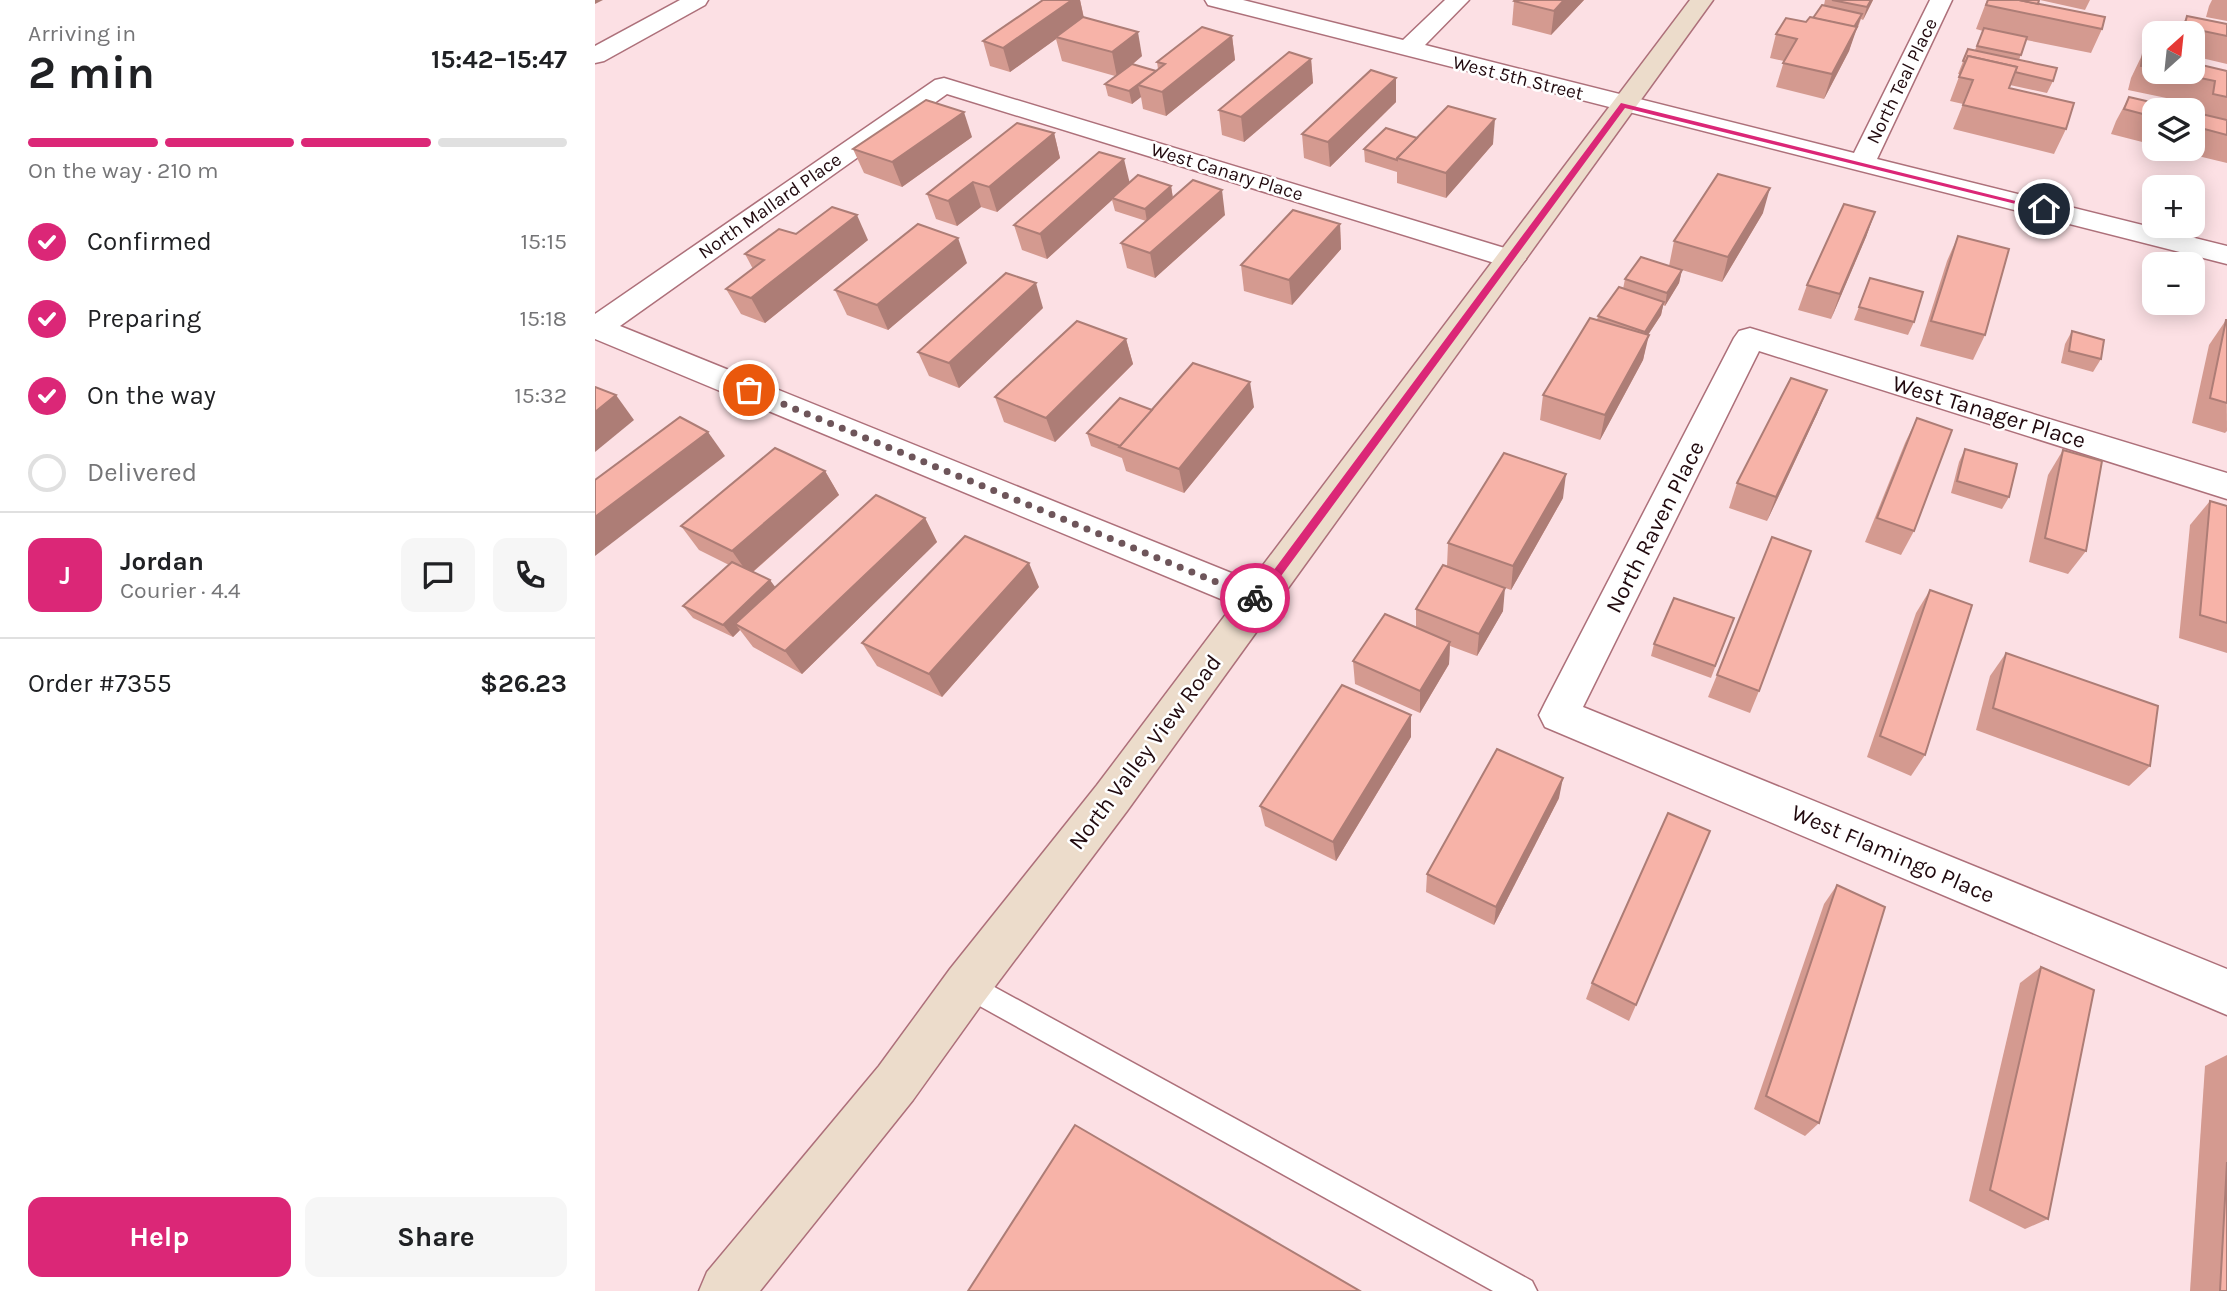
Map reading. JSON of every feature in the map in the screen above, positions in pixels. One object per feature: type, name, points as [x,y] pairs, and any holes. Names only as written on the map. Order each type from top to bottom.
[{"type":"street","points":[[595,57],[697,0]]},
{"type":"street","name":"West 5th Street","points":[[1216,0],[2227,255]]},
{"type":"street","points":[[1407,50],[1458,0]]},
{"type":"street","name":"North Valley View Road","points":[[726,1291],[896,1083],[967,985],[1112,798],[1702,0]]},
{"type":"street","name":"North Teal Place","points":[[1862,163],[1941,0]]},
{"type":"street","name":"West Canary Place","points":[[944,85],[1511,259]]},
{"type":"street","name":"North Mallard Place","points":[[596,328],[944,85]]},
{"type":"street","points":[[596,328],[1258,599]]},
{"type":"street","name":"West Tanager Place","points":[[1750,338],[2227,486]]},
{"type":"street","name":"North Raven Place","points":[[1559,715],[1750,338]]},
{"type":"street","name":"West Flamingo Place","points":[[1559,715],[2227,992]]},
{"type":"lane","points":[[967,985],[1522,1291]]},
{"type":"building","points":[[1043,0],[1072,0],[1003,48],[983,41]]},
{"type":"building","points":[[1515,0],[1564,0],[1554,11]]},
{"type":"building","points":[[1832,0],[1871,0],[1867,7]]},
{"type":"building","points":[[1988,0],[2019,0],[2105,17],[2102,29],[1986,5]]},
{"type":"building","points":[[2019,0],[2039,0],[2038,4]]},
{"type":"building","points":[[1822,5],[1862,14],[1854,27],[1813,18]]},
{"type":"building","points":[[2187,16],[2227,24],[2227,36],[2205,31],[2205,21],[2186,21]]},
{"type":"building","points":[[1083,17],[1138,32],[1112,52],[1056,37]]},
{"type":"building","points":[[1810,17],[1857,27],[1832,74],[1783,63],[1797,39],[1776,34],[1786,18],[1806,22]]},
{"type":"building","points":[[1202,27],[1232,36],[1162,92],[1138,85],[1165,64],[1157,62]]},
{"type":"building","points":[[1984,28],[2027,37],[2021,55],[1977,46]]},
{"type":"building","points":[[1968,49],[2057,68],[2053,81],[2015,72],[2017,67],[1968,56],[1966,62],[1963,61]]},
{"type":"building","points":[[1289,52],[1311,59],[1241,117],[1219,110]]},
{"type":"building","points":[[1968,56],[2017,67],[2009,88],[2074,103],[2066,129],[1963,105],[1973,80],[1959,77]]},
{"type":"building","points":[[1132,64],[1156,71],[1129,91],[1105,84]]},
{"type":"building","points":[[2205,66],[2227,71],[2227,97],[2213,94],[2215,81],[2205,79]]},
{"type":"building","points":[[1371,70],[1396,78],[1328,142],[1302,134]]},
{"type":"building","points":[[2129,97],[2142,100],[2142,114],[2124,109]]},
{"type":"building","points":[[926,100],[964,112],[892,162],[853,149]]},
{"type":"building","points":[[1448,106],[1495,119],[1446,173],[1397,158]]},
{"type":"building","points":[[2205,115],[2227,120],[2227,135],[2205,129]]},
{"type":"building","points":[[1017,123],[1054,133],[989,187],[973,182],[948,201],[927,194]]},
{"type":"building","points":[[1386,128],[1417,138],[1397,160],[1364,149]]},
{"type":"building","points":[[1099,152],[1124,159],[1040,234],[1014,225]]},
{"type":"building","points":[[1718,174],[1770,188],[1728,257],[1674,241]]},
{"type":"building","points":[[1138,175],[1171,186],[1145,209],[1112,198]]},
{"type":"building","points":[[1193,180],[1222,190],[1150,253],[1121,243]]},
{"type":"building","points":[[1844,204],[1875,212],[1840,294],[1807,285]]},
{"type":"building","points":[[832,207],[857,215],[751,298],[726,289],[764,260],[745,254],[779,229],[796,234]]},
{"type":"building","points":[[1293,210],[1340,224],[1289,280],[1241,265]]},
{"type":"building","points":[[918,224],[958,238],[877,305],[835,290]]},
{"type":"building","points":[[1958,236],[2009,249],[1985,335],[1931,321]]},
{"type":"building","points":[[1641,257],[1682,270],[1667,293],[1625,279]]},
{"type":"building","points":[[1006,273],[1036,283],[949,363],[918,352]]},
{"type":"building","points":[[1870,278],[1923,292],[1914,322],[1859,307]]},
{"type":"building","points":[[1619,287],[1664,302],[1645,332],[1598,316]]},
{"type":"building","points":[[1590,318],[1649,335],[1605,415],[1543,395]]},
{"type":"building","points":[[2227,320],[2227,403],[2210,398]]},
{"type":"building","points":[[1077,321],[1126,339],[1046,418],[995,397]]},
{"type":"building","points":[[2072,331],[2104,340],[2101,359],[2069,351]]},
{"type":"building","points":[[1193,363],[1250,382],[1179,469],[1119,447]]},
{"type":"building","points":[[1791,378],[1827,390],[1776,497],[1737,483]]},
{"type":"building","points":[[595,387],[616,395],[595,412]]},
{"type":"building","points":[[1120,398],[1152,410],[1120,446],[1087,433]]},
{"type":"building","points":[[680,417],[708,432],[595,517],[595,480]]},
{"type":"building","points":[[1917,418],[1952,430],[1914,531],[1877,518]]},
{"type":"building","points":[[775,448],[825,471],[732,551],[681,526]]},
{"type":"building","points":[[1965,449],[2017,464],[2009,497],[1957,481]]},
{"type":"building","points":[[2063,450],[2102,461],[2086,551],[2045,538]]},
{"type":"building","points":[[1504,453],[1566,474],[1513,566],[1448,543]]},
{"type":"building","points":[[876,495],[925,518],[785,651],[735,624]]},
{"type":"building","points":[[2210,501],[2227,506],[2227,623],[2200,615]]},
{"type":"building","points":[[965,536],[1029,563],[929,674],[862,643]]},
{"type":"building","points":[[1772,537],[1811,551],[1759,691],[1717,675]]},
{"type":"building","points":[[732,562],[770,580],[723,625],[683,606]]},
{"type":"building","points":[[1443,565],[1505,588],[1479,634],[1416,609]]},
{"type":"building","points":[[1930,590],[1972,605],[1925,755],[1880,736]]},
{"type":"building","points":[[1674,598],[1734,618],[1715,666],[1654,644]]},
{"type":"building","points":[[1385,614],[1450,642],[1420,691],[1353,661]]},
{"type":"building","points":[[2006,653],[2158,706],[2150,766],[1993,708]]},
{"type":"building","points":[[1342,685],[1411,715],[1333,842],[1260,806]]},
{"type":"building","points":[[1497,749],[1563,778],[1496,907],[1427,874]]},
{"type":"building","points":[[1668,813],[1710,831],[1636,1005],[1592,983]]},
{"type":"building","points":[[1837,885],[1885,907],[1819,1123],[1766,1096]]},
{"type":"building","points":[[2041,967],[2094,990],[2048,1219],[1990,1190]]},
{"type":"building","points":[[1075,1125],[1360,1291],[968,1291]]},
{"type":"building","points":[[2227,1162],[2227,1291],[2220,1291]]},
{"type":"way so far","points":[[749,390],[1255,598]]},
{"type":"route","points":[[1255,598],[1258,599],[1624,105],[2044,209]]}]
